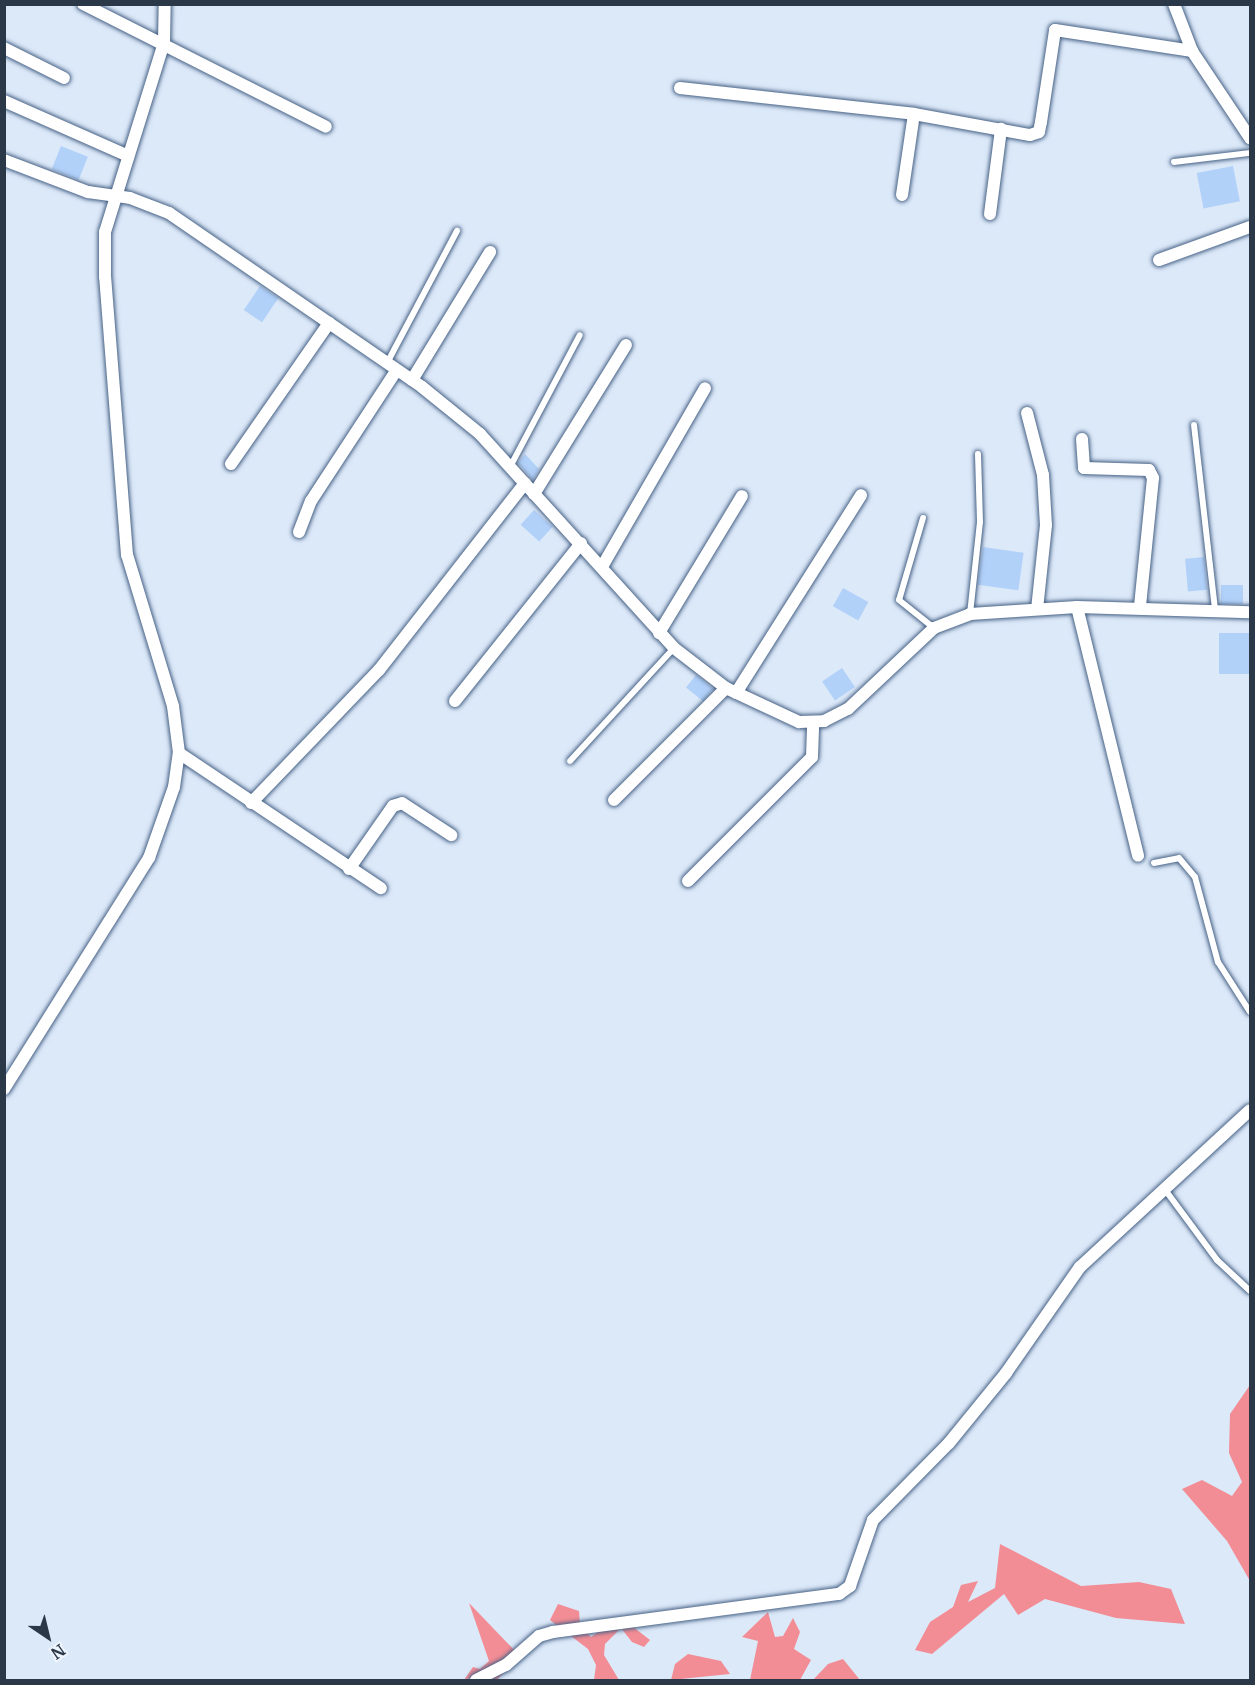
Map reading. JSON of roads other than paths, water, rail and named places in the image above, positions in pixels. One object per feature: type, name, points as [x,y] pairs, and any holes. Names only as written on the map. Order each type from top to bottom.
[{"type":"street","points":[[83,4],[326,127]]},
{"type":"street","points":[[4,1089],[149,858],[174,787],[179,753],[173,706],[131,582],[120,502],[105,277],[105,232],[164,43],[165,4]]},
{"type":"street","points":[[1174,4],[1191,51],[1251,138]]},
{"type":"street","points":[[680,88],[914,114],[1001,129],[1039,132],[1055,30],[1191,51]]},
{"type":"street","points":[[4,48],[64,78]]},
{"type":"street","points":[[4,101],[128,156]]},
{"type":"street","points":[[902,195],[914,114]]},
{"type":"street","points":[[990,214],[1001,129]]},
{"type":"street","points":[[4,160],[114,198],[169,213],[391,368],[412,380],[454,410],[510,467],[603,566],[674,648],[731,690],[813,723],[848,709],[934,628],[970,614],[1077,607],[1140,607],[1251,612]]},
{"type":"street","points":[[1159,260],[1251,227]]},
{"type":"street","points":[[412,380],[490,252]]},
{"type":"street","points":[[231,464],[329,323]]},
{"type":"street","points":[[534,494],[626,345]]},
{"type":"street","points":[[299,532],[312,501],[391,368]]},
{"type":"street","points":[[603,566],[705,388]]},
{"type":"street","points":[[1027,413],[1043,475],[1046,525],[1037,609]]},
{"type":"street","points":[[1082,439],[1084,468],[1149,470],[1154,478],[1140,607]]},
{"type":"street","points":[[251,803],[379,670],[525,483]]},
{"type":"street","points":[[614,800],[731,690],[861,495]]},
{"type":"street","points":[[659,633],[742,496]]},
{"type":"street","points":[[455,701],[581,543]]},
{"type":"street","points":[[1077,607],[1138,856]]},
{"type":"street","points":[[688,881],[812,757],[813,723]]},
{"type":"street","points":[[179,753],[381,888]]},
{"type":"street","points":[[349,868],[393,806],[402,803],[451,835]]},
{"type":"street","points":[[476,1680],[506,1665],[539,1636],[553,1632],[839,1594],[850,1586],[873,1520],[1006,1373],[1080,1267],[1166,1191],[1251,1110]]},
{"type":"lane","points":[[1174,162],[1251,153]]},
{"type":"lane","points":[[391,368],[457,231]]},
{"type":"lane","points":[[510,467],[580,335]]},
{"type":"lane","points":[[1194,424],[1215,610]]},
{"type":"lane","points":[[970,614],[980,522],[978,454]]},
{"type":"lane","points":[[923,519],[899,600],[934,628]]},
{"type":"lane","points":[[570,761],[674,648]]},
{"type":"lane","points":[[1154,863],[1179,858],[1195,877],[1218,962],[1251,1012]]},
{"type":"lane","points":[[1166,1191],[1217,1260],[1251,1291]]}]
